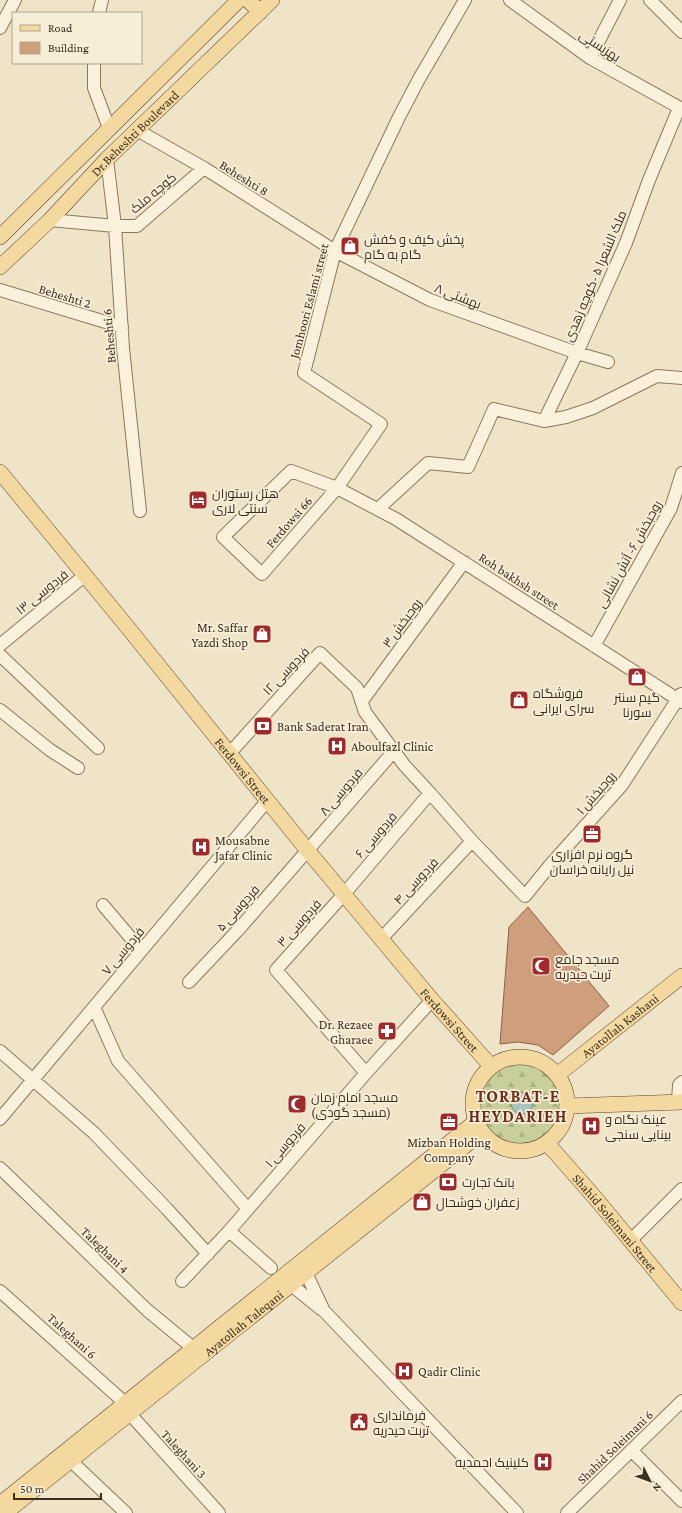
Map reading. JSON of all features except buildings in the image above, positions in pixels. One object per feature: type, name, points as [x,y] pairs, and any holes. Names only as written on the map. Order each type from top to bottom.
[{"type":"main road","name":"Dr.Beheshti Boulevard","points":[[0,237],[238,0]]},
{"type":"main road","points":[[248,0],[260,12]]},
{"type":"main road","name":"Dr.Beheshti Boulevard","points":[[0,267],[50,220],[107,159],[272,0]]},
{"type":"main road","name":"Ferdowsi Street","points":[[0,472],[308,851],[432,1000],[491,1066]]},
{"type":"main road","name":"Ayatollah Kashani","points":[[557,1075],[682,976]]},
{"type":"main road","points":[[516,1056],[528,1057],[544,1064],[557,1075],[565,1090],[567,1106],[561,1126],[557,1133],[547,1143],[531,1150],[513,1151],[496,1146],[478,1128],[472,1110],[473,1093],[480,1078],[491,1066],[505,1058],[516,1056]]},
{"type":"main road","points":[[575,1062],[570,1078],[570,1085],[577,1096],[584,1102],[585,1106]]},
{"type":"main road","points":[[567,1106],[680,1102]]},
{"type":"main road","name":"Ayatollah Taleqani","points":[[0,1504],[127,1408],[281,1277],[306,1273],[478,1128]]},
{"type":"main road","name":"Ayatollah Taleqani","points":[[5,1513],[71,1461],[193,1348],[281,1277],[478,1128]]},
{"type":"main road","name":"Shahid Soleimani Street","points":[[547,1143],[682,1303]]},
{"type":"street","points":[[0,28],[15,0]]},
{"type":"street","points":[[99,12],[102,0]]},
{"type":"street","name":"Jomhoori Eslami street","points":[[337,488],[381,424],[304,373],[335,251],[399,117],[419,79],[465,0]]},
{"type":"street","name":"بهزیستی","points":[[510,0],[590,58],[680,109]]},
{"type":"street","points":[[590,58],[620,0]]},
{"type":"street","points":[[650,0],[682,32]]},
{"type":"street","points":[[94,64],[94,88],[109,128]]},
{"type":"street","name":"ملک الشعرا ۵ -کوچه زهدی","points":[[608,362],[578,353],[626,243],[649,180],[680,109]]},
{"type":"street","name":"Beheshti 8","points":[[138,130],[204,168],[335,251]]},
{"type":"street","name":"Beheshti 6","points":[[107,159],[115,226],[122,327],[140,510]]},
{"type":"street","name":"کوچه ملک","points":[[50,220],[115,226],[137,226],[204,168]]},
{"type":"street","name":"بهشتی ۸","points":[[335,251],[430,300],[578,353]]},
{"type":"street","name":"Beheshti 2","points":[[0,290],[122,327]]},
{"type":"street","points":[[544,421],[578,353]]},
{"type":"street","points":[[378,509],[428,463],[468,466],[494,409],[544,421],[566,417],[593,408],[657,376],[682,378]]},
{"type":"street","name":"Roh bakhsh street","points":[[262,574],[223,537],[291,471],[337,488],[396,519],[464,562],[500,587],[681,698]]},
{"type":"street","name":"روحبخش ۶- آتش نشانی","points":[[594,646],[672,508],[682,473]]},
{"type":"street","name":"Ferdowsi 66","points":[[262,574],[337,488]]},
{"type":"street","name":"روحبخش ۳","points":[[362,701],[464,562]]},
{"type":"street","name":"فردوسی ۱۳","points":[[0,645],[84,576]]},
{"type":"street","name":"فردوسی ۱۲","points":[[229,754],[320,653],[357,688],[362,701]]},
{"type":"street","points":[[0,655],[98,748]]},
{"type":"street","name":"روحبخش ۱","points":[[472,842],[525,896],[551,864],[622,786],[681,698]]},
{"type":"street","points":[[362,701],[365,712],[405,766],[472,842]]},
{"type":"street","points":[[0,710],[50,750],[78,768]]},
{"type":"street","name":"فردوسی ۸","points":[[308,851],[394,751]]},
{"type":"street","name":"فردوسی ۶","points":[[344,894],[430,793]]},
{"type":"street","name":"فردوسی ۷","points":[[0,1119],[267,801]]},
{"type":"street","name":"فردوسی ۴","points":[[381,939],[472,842]]},
{"type":"street","name":"فردوسی ۵","points":[[189,982],[308,851]]},
{"type":"street","name":"فردوسی ۳","points":[[344,894],[276,970],[366,1073]]},
{"type":"street","points":[[103,905],[141,950]]},
{"type":"street","name":"فردوسی ۱","points":[[182,1281],[229,1231],[366,1073],[432,1000]]},
{"type":"street","points":[[94,1007],[118,1061],[248,1208]]},
{"type":"street","points":[[0,1051],[94,1133],[168,1209],[208,1254]]},
{"type":"street","points":[[680,1084],[680,1102]]},
{"type":"street","name":"Taleghani 4","points":[[0,1168],[147,1310],[193,1348]]},
{"type":"street","points":[[630,1241],[682,1189]]},
{"type":"street","points":[[229,1231],[281,1277],[324,1311],[517,1513]]},
{"type":"street","points":[[306,1273],[324,1311]]},
{"type":"street","name":"Taleghani 6","points":[[0,1291],[127,1408]]},
{"type":"street","name":"Shahid Soleimani 6","points":[[567,1513],[682,1401]]},
{"type":"street","name":"Taleghani 3","points":[[127,1408],[219,1513]]},
{"type":"street","points":[[632,1451],[682,1501]]},
{"type":"street","points":[[71,1461],[126,1513]]},
{"type":"green space","points":[[519,1061],[535,1064],[549,1073],[558,1087],[561,1103],[558,1119],[549,1133],[535,1142],[519,1145],[503,1142],[489,1133],[480,1119],[477,1103],[480,1087],[489,1073],[503,1064]]},
{"type":"water","points":[[522,1092],[530,1095],[533,1103],[530,1111],[522,1114],[514,1111],[511,1103],[514,1095]]},
{"type":"place","name":"پخش کیف و کفش گام به گام","points":[[350,246]]},
{"type":"place","name":"هتل رستوران سنتی لاری","points":[[198,500]]},
{"type":"place","name":"Mr. Saffar Yazdi Shop","points":[[262,634]]},
{"type":"place","name":"گیم سنتر سورنا","points":[[637,677]]},
{"type":"place","name":"فروشگاه سرای ایرانی","points":[[519,700]]},
{"type":"place","name":"Bank Saderat Iran","points":[[263,726]]},
{"type":"place","name":"Aboulfazl Clinic","points":[[337,746]]},
{"type":"place","name":"گروه نرم افزاری نیل رایانه خراسان","points":[[592,834]]},
{"type":"place","name":"Mousabne Jafar Clinic","points":[[201,847]]},
{"type":"place","name":"مسجد جامع تربت حیدریه","points":[[541,966]]},
{"type":"place","name":"Dr. Rezaee Gharaee","points":[[387,1031]]},
{"type":"place","name":"مسجد امام زمان (مسجد گودی)","points":[[297,1104]]},
{"type":"place","name":"Mizban Holding Company","points":[[449,1122]]},
{"type":"place","name":"عینک نگاه و بینایی سنجی","points":[[591,1126]]},
{"type":"place","name":"بانک تجارت","points":[[448,1182]]},
{"type":"place","name":"زعفران خوشحال","points":[[422,1202]]},
{"type":"place","name":"Qadir Clinic","points":[[404,1371]]},
{"type":"place","name":"فرمانداری تربت حیدریه","points":[[359,1422]]},
{"type":"place","name":"کلینیک احمدیه","points":[[543,1462]]},
{"type":"district","name":"TORBAT-E HEYDARIEH","points":[[518,1106]]}]
